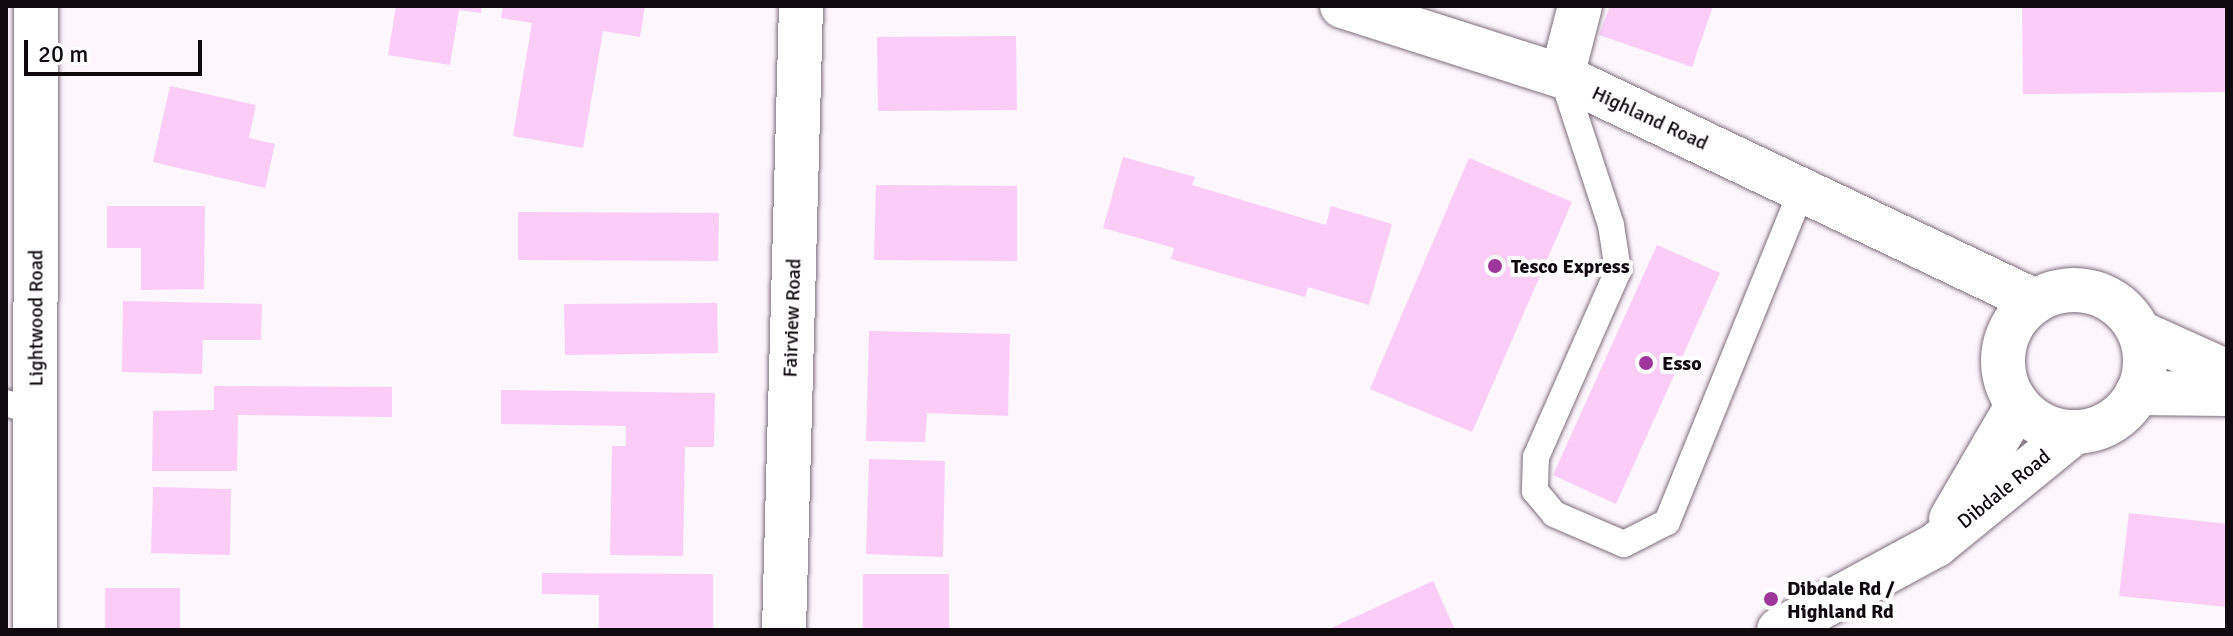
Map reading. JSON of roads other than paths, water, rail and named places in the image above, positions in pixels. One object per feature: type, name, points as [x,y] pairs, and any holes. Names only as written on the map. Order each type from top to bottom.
[{"type":"street","name":"Lightwood Road","points":[[35,630],[21,408],[36,6]]},
{"type":"street","name":"Fairview Road","points":[[784,630],[801,6]]},
{"type":"street","name":"Highland Road","points":[[1342,6],[1562,76],[1946,259],[2021,316]]},
{"type":"street","points":[[1562,76],[1580,6]]},
{"type":"street","points":[[2058,291],[2099,294],[2128,313],[2143,334],[2148,364],[2137,393],[2121,415],[2100,428],[2072,434],[2047,428],[2017,406],[2005,385],[2002,355],[2021,316],[2058,291]]},
{"type":"street","points":[[2143,334],[2227,372]]},
{"type":"street","points":[[2137,393],[2227,394]]},
{"type":"street","name":"Dibdale Road","points":[[1936,545],[2017,406]]},
{"type":"street","name":"Dibdale Road","points":[[1779,630],[1936,545],[2072,434]]},
{"type":"lane","points":[[1562,76],[1611,225],[1618,271],[1536,457],[1535,491],[1554,514],[1624,544],[1667,522],[1802,190]]},
{"type":"place","name":"Tesco Express","points":[[1495,266]]},
{"type":"place","name":"Esso","points":[[1646,363]]},
{"type":"place","name":"Dibdale Rd / Highland Rd","points":[[1771,599]]}]
